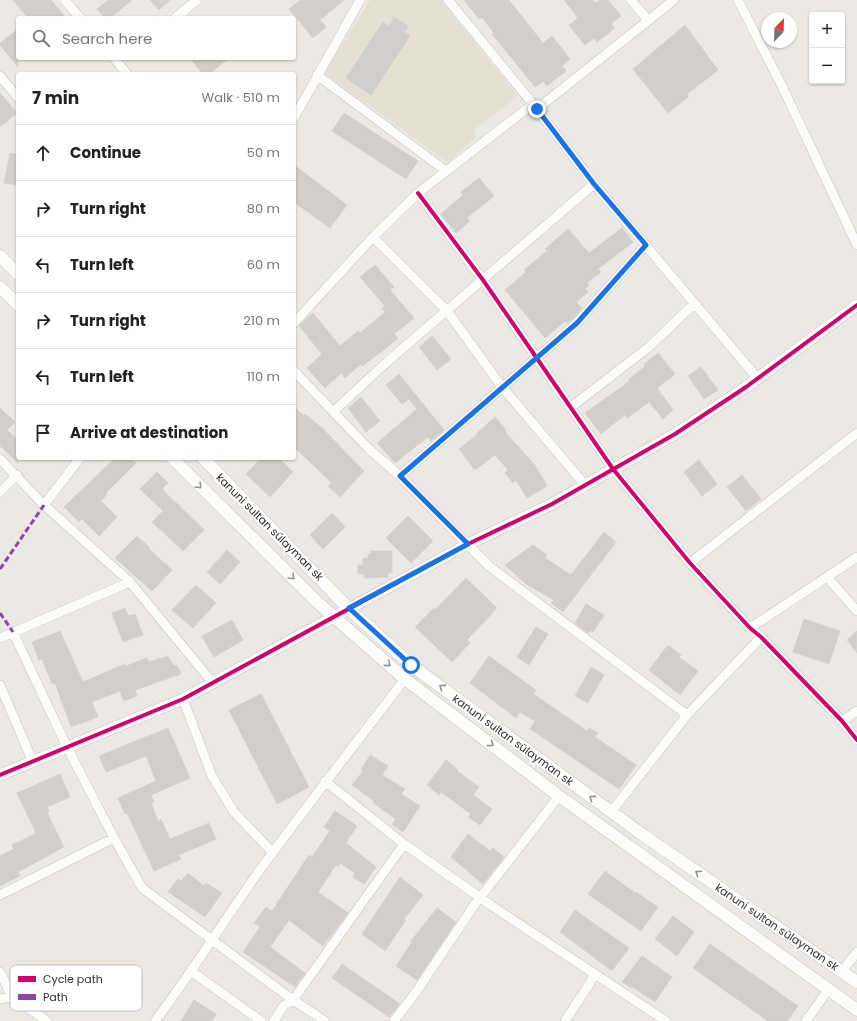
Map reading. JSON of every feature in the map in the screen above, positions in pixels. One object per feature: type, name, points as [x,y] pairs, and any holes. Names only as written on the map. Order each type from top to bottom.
[{"type":"main road","points":[[0,256],[16,272]]},
{"type":"main road","points":[[0,287],[16,303]]},
{"type":"main road","points":[[174,460],[334,617],[405,679],[559,796],[857,1010]]},
{"type":"main road","name":"kanuni sultan sülayman sk","points":[[205,460],[349,608],[411,665],[611,812],[857,982]]},
{"type":"street","points":[[65,0],[78,16]]},
{"type":"street","points":[[177,16],[197,0]]},
{"type":"street","points":[[296,114],[360,0]]},
{"type":"street","points":[[448,0],[535,107],[594,184],[758,379]]},
{"type":"street","points":[[631,0],[648,20]]},
{"type":"street","points":[[296,321],[373,237],[418,193],[535,107],[674,0]]},
{"type":"street","points":[[738,0],[780,82],[857,245]]},
{"type":"street","points":[[119,60],[126,72]]},
{"type":"street","points":[[317,75],[446,171]]},
{"type":"street","points":[[0,76],[16,96]]},
{"type":"street","points":[[334,411],[388,361],[594,184]]},
{"type":"street","points":[[418,193],[483,280],[613,469],[690,563],[750,628],[761,637],[842,721],[857,740]]},
{"type":"street","points":[[373,237],[447,310],[502,387],[585,485]]},
{"type":"street","points":[[400,476],[577,323],[646,245]]},
{"type":"street","points":[[571,408],[648,347],[695,303]]},
{"type":"street","points":[[0,775],[32,760],[183,699],[468,544],[552,504],[675,434],[758,379],[857,305]]},
{"type":"street","points":[[296,373],[370,450],[400,476],[489,566],[687,715]]},
{"type":"street","points":[[690,563],[857,433]]},
{"type":"street","points":[[0,459],[17,475],[44,505],[130,582],[212,682]]},
{"type":"street","points":[[44,505],[78,460]]},
{"type":"street","points":[[0,492],[17,475]]},
{"type":"street","points":[[750,628],[857,557]]},
{"type":"street","points":[[827,577],[857,611]]},
{"type":"street","points":[[0,638],[130,582]]},
{"type":"street","points":[[14,632],[67,747],[114,838],[142,888],[293,1000],[325,1021]]},
{"type":"street","points":[[611,812],[687,715],[761,637]]},
{"type":"street","points":[[155,1021],[273,852],[405,679]]},
{"type":"street","points":[[0,685],[32,760]]},
{"type":"street","points":[[183,699],[212,776],[234,812],[273,852]]},
{"type":"street","points":[[842,721],[857,711]]},
{"type":"street","points":[[326,781],[404,844],[481,898],[666,1021]]},
{"type":"street","points":[[394,1021],[481,898],[559,796]]},
{"type":"street","points":[[0,895],[114,838]]},
{"type":"street","points":[[274,1021],[283,1006],[293,1000],[404,844]]},
{"type":"street","points":[[842,971],[857,952]]},
{"type":"street","points":[[191,971],[261,1021]]},
{"type":"street","points":[[0,972],[10,993]]},
{"type":"street","points":[[564,1021],[590,984],[594,974]]},
{"type":"street","points":[[806,1021],[828,990]]},
{"type":"street","points":[[0,999],[10,997]]},
{"type":"street","points":[[32,1011],[47,1021]]},
{"type":"shaded area","points":[[370,0],[441,0],[518,96],[475,129],[476,137],[448,163],[324,73]]},
{"type":"building","points":[[13,0],[51,0],[64,16],[26,16]]},
{"type":"building","points":[[108,0],[132,0],[112,16],[103,16],[97,9]]},
{"type":"building","points":[[150,0],[170,0],[159,10]]},
{"type":"building","points":[[300,0],[344,0],[320,20],[326,27],[313,38],[289,9]]},
{"type":"building","points":[[464,0],[509,0],[543,43],[552,36],[570,59],[562,66],[566,71],[547,86],[543,81],[535,87],[492,34],[494,33],[482,17],[479,19]]},
{"type":"building","points":[[564,0],[593,0],[596,3],[600,0],[608,0],[621,16],[611,24],[615,28],[597,42],[594,38],[585,45],[569,25],[578,18]]},
{"type":"building","points":[[394,17],[408,26],[405,32],[410,36],[371,95],[346,78],[383,22],[389,26]]},
{"type":"building","points":[[685,25],[718,70],[687,94],[689,96],[668,113],[633,69]]},
{"type":"building","points":[[16,31],[16,60],[18,60],[18,67],[0,45],[0,43]]},
{"type":"building","points":[[192,60],[226,60],[212,72],[201,72]]},
{"type":"building","points":[[0,93],[16,112],[16,114],[0,127]]},
{"type":"building","points":[[344,113],[418,161],[406,179],[332,131]]},
{"type":"building","points":[[10,153],[16,154],[16,185],[4,183]]},
{"type":"building","points":[[296,167],[347,205],[330,228],[296,203]]},
{"type":"building","points":[[479,178],[494,196],[467,218],[470,221],[456,233],[441,214],[463,195],[461,192]]},
{"type":"building","points":[[622,228],[633,242],[598,269],[601,272],[587,283],[589,286],[585,288],[588,292],[576,302],[582,308],[573,319],[567,323],[565,321],[545,338],[505,290],[526,272],[524,270],[547,251],[545,249],[568,229],[589,253]]},
{"type":"building","points":[[375,265],[394,287],[390,290],[414,318],[394,334],[398,338],[385,349],[362,366],[361,364],[345,378],[341,373],[325,388],[307,368],[322,354],[299,326],[313,313],[340,346],[358,331],[360,333],[385,312],[382,308],[385,306],[360,277]]},
{"type":"building","points":[[432,336],[451,359],[437,370],[419,347]]},
{"type":"building","points":[[658,353],[675,374],[657,388],[673,410],[663,419],[649,402],[627,418],[625,415],[601,434],[585,413],[630,381],[628,380]]},
{"type":"building","points":[[701,367],[718,390],[704,399],[688,376]]},
{"type":"building","points":[[399,374],[444,430],[431,441],[428,437],[395,463],[377,443],[417,409],[409,399],[402,404],[386,385]]},
{"type":"building","points":[[361,397],[380,421],[366,432],[348,408]]},
{"type":"building","points":[[0,408],[15,422],[7,430],[16,438],[16,460],[18,460],[18,463],[0,446]]},
{"type":"building","points":[[296,408],[304,416],[305,414],[322,428],[364,471],[340,497],[328,486],[332,483],[296,449]]},
{"type":"building","points":[[495,417],[506,430],[505,432],[535,465],[547,486],[527,498],[516,480],[513,483],[505,473],[508,470],[495,455],[475,470],[459,449],[478,434],[477,433]]},
{"type":"building","points":[[113,460],[133,460],[136,463],[106,493],[107,494],[101,501],[117,517],[99,536],[82,519],[79,522],[64,507]]},
{"type":"building","points":[[259,460],[281,460],[293,472],[270,497],[246,474]]},
{"type":"building","points":[[699,460],[717,484],[702,496],[684,472]]},
{"type":"building","points":[[157,472],[168,483],[162,489],[204,530],[183,551],[152,522],[163,511],[140,489]]},
{"type":"building","points":[[742,475],[761,499],[746,511],[727,487]]},
{"type":"building","points":[[332,513],[345,527],[323,549],[310,535]]},
{"type":"building","points":[[408,516],[433,541],[411,563],[386,538]]},
{"type":"building","points":[[604,532],[616,542],[563,612],[551,603],[554,600],[526,584],[505,565],[533,545],[547,555],[545,558],[571,575]]},
{"type":"building","points":[[137,536],[172,570],[152,591],[115,558]]},
{"type":"building","points":[[227,550],[240,562],[220,584],[207,572]]},
{"type":"building","points":[[371,551],[392,551],[392,573],[388,573],[388,577],[364,578],[364,574],[358,574],[358,565],[363,565],[363,558],[368,558],[368,554],[371,554]]},
{"type":"building","points":[[466,578],[497,608],[467,640],[470,643],[452,662],[415,627],[434,608],[435,610]]},
{"type":"building","points":[[196,585],[216,603],[193,628],[172,610]]},
{"type":"building","points":[[586,604],[604,615],[593,632],[590,630],[588,633],[575,623]]},
{"type":"building","points":[[125,608],[128,616],[135,614],[143,635],[123,642],[112,613]]},
{"type":"building","points":[[804,619],[840,631],[829,664],[793,652]]},
{"type":"building","points":[[232,620],[243,640],[214,657],[202,636]]},
{"type":"building","points":[[536,627],[548,634],[529,665],[517,657]]},
{"type":"building","points":[[60,631],[83,682],[125,664],[126,666],[147,658],[149,662],[168,656],[174,666],[177,665],[181,674],[135,690],[137,696],[124,701],[120,691],[92,702],[98,717],[71,727],[55,683],[52,684],[42,659],[39,660],[32,642]]},
{"type":"building","points":[[857,631],[857,653],[847,640]]},
{"type":"building","points":[[668,645],[681,655],[679,657],[698,671],[680,695],[649,670]]},
{"type":"building","points":[[489,656],[536,690],[534,693],[535,695],[587,731],[589,728],[598,733],[595,737],[636,765],[619,789],[530,729],[535,721],[520,712],[516,718],[470,683]]},
{"type":"building","points":[[591,667],[604,675],[588,703],[575,696]]},
{"type":"building","points":[[261,694],[309,787],[277,804],[229,710]]},
{"type":"building","points":[[168,728],[190,778],[151,795],[154,802],[151,803],[158,821],[161,819],[170,839],[209,823],[216,839],[179,855],[181,859],[154,871],[127,813],[125,814],[118,798],[156,781],[146,756],[106,772],[99,756]]},
{"type":"building","points":[[370,755],[388,766],[382,775],[405,789],[401,794],[420,806],[403,832],[392,824],[396,819],[373,803],[374,801],[352,785],[363,771],[361,770]]},
{"type":"building","points":[[446,760],[458,770],[457,771],[479,787],[473,795],[492,809],[480,825],[468,817],[471,814],[441,792],[439,795],[427,785]]},
{"type":"building","points":[[60,774],[70,797],[47,807],[49,812],[47,813],[64,847],[18,872],[20,876],[0,886],[0,856],[14,849],[12,845],[35,834],[35,831],[17,793]]},
{"type":"building","points":[[335,811],[357,826],[346,843],[376,867],[364,884],[353,877],[355,873],[340,863],[338,867],[336,865],[318,892],[348,913],[323,946],[289,920],[270,947],[305,973],[295,987],[243,952],[260,927],[254,923],[266,907],[272,911],[309,855],[312,857],[330,831],[324,827]]},
{"type":"building","points":[[468,834],[490,851],[493,848],[504,857],[483,884],[451,857]]},
{"type":"building","points":[[605,871],[635,893],[636,892],[658,907],[641,931],[588,894]]},
{"type":"building","points":[[188,873],[204,886],[206,883],[222,893],[205,917],[168,892],[178,879],[181,881]]},
{"type":"building","points":[[400,877],[423,895],[404,919],[406,920],[385,951],[362,934]]},
{"type":"building","points":[[437,908],[456,922],[417,980],[396,966],[412,942],[411,941]]},
{"type":"building","points":[[575,910],[629,948],[612,971],[560,932]]},
{"type":"building","points":[[673,916],[694,932],[677,956],[655,939]]},
{"type":"building","points":[[710,944],[798,1006],[787,1021],[768,1021],[693,968]]},
{"type":"building","points":[[642,956],[672,977],[655,1002],[633,987],[632,988],[622,982]]},
{"type":"building","points":[[342,964],[400,1004],[389,1017],[332,978]]},
{"type":"building","points":[[194,1000],[216,1014],[212,1021],[181,1021]]},
{"type":"marked path","points":[[0,569],[44,505]]},
{"type":"marked path","points":[[0,613],[13,632]]},
{"type":"cycle path","points":[[418,193],[483,280],[613,469],[690,563],[750,628],[761,637],[842,721],[857,740]]},
{"type":"cycle path","points":[[0,775],[183,699],[468,544],[552,504],[675,434],[746,387],[857,305]]},
{"type":"route","points":[[411,665],[349,608],[468,544],[400,476],[577,323],[646,245],[594,184],[537,109]]}]
